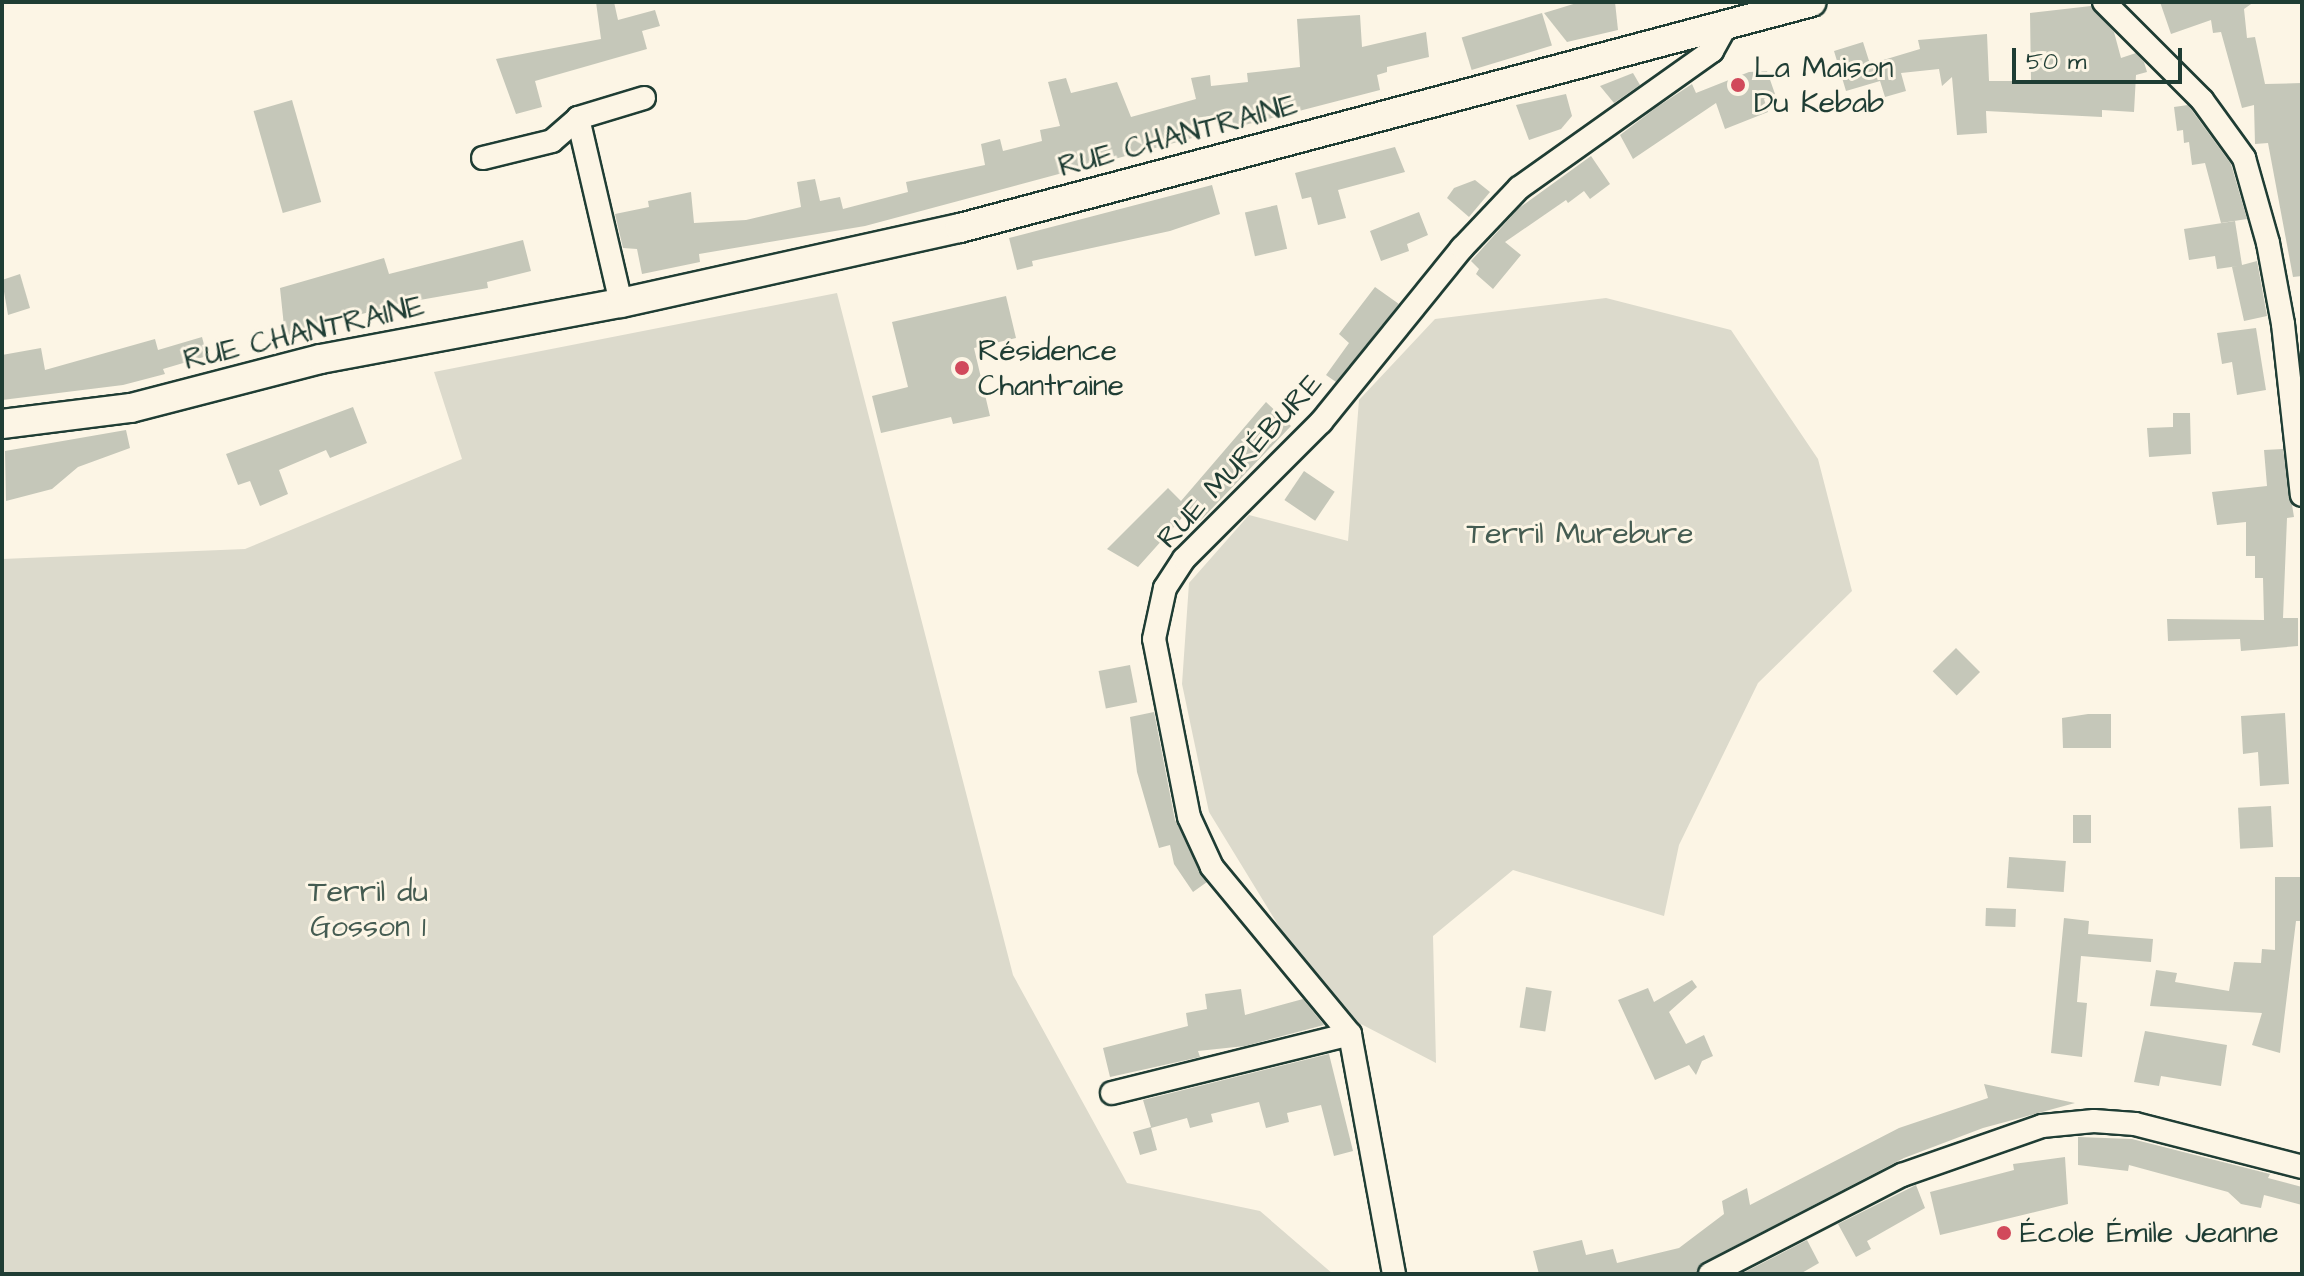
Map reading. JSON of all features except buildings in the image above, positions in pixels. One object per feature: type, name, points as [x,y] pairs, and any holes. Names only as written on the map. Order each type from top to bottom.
[{"type":"street","name":"RUE CHANTRAINE","points":[[2,424],[131,408],[321,359],[621,303],[960,228],[1812,2]]},
{"type":"street","points":[[2104,2],[2202,100],[2244,158],[2268,243],[2283,324],[2302,491]]},
{"type":"street","name":"RUE MURÉBURE","points":[[1394,1274],[1350,1034],[1212,867],[1189,817],[1154,639],[1165,588],[1184,559],[1321,422],[1462,248],[1519,188],[1712,51],[1737,24]]},
{"type":"street","points":[[483,158],[552,141],[578,118],[644,98]]},
{"type":"street","points":[[578,118],[621,303]]},
{"type":"street","points":[[1112,1093],[1350,1034]]},
{"type":"street","points":[[1710,1274],[1902,1175],[2042,1126],[2094,1121],[2135,1124],[2302,1167]]},
{"type":"green space","name":"Terril du Gosson 1","points":[[837,293],[1013,975],[1127,1183],[1260,1211],[1333,1274],[2,1274],[2,559],[245,549],[462,459],[434,372]]},
{"type":"green space","name":"Terril Murebure","points":[[1606,298],[1731,330],[1818,459],[1852,591],[1758,683],[1679,845],[1664,916],[1513,870],[1433,936],[1436,1063],[1359,1023],[1291,946],[1209,812],[1182,684],[1189,583],[1249,515],[1348,541],[1359,400],[1435,319]]},
{"type":"place","name":"La Maison Du Kebab","points":[[1738,85]]},
{"type":"place","name":"Résidence Chantraine","points":[[962,368]]},
{"type":"place","name":"École Émile Jeanne","points":[[2004,1233]]}]
